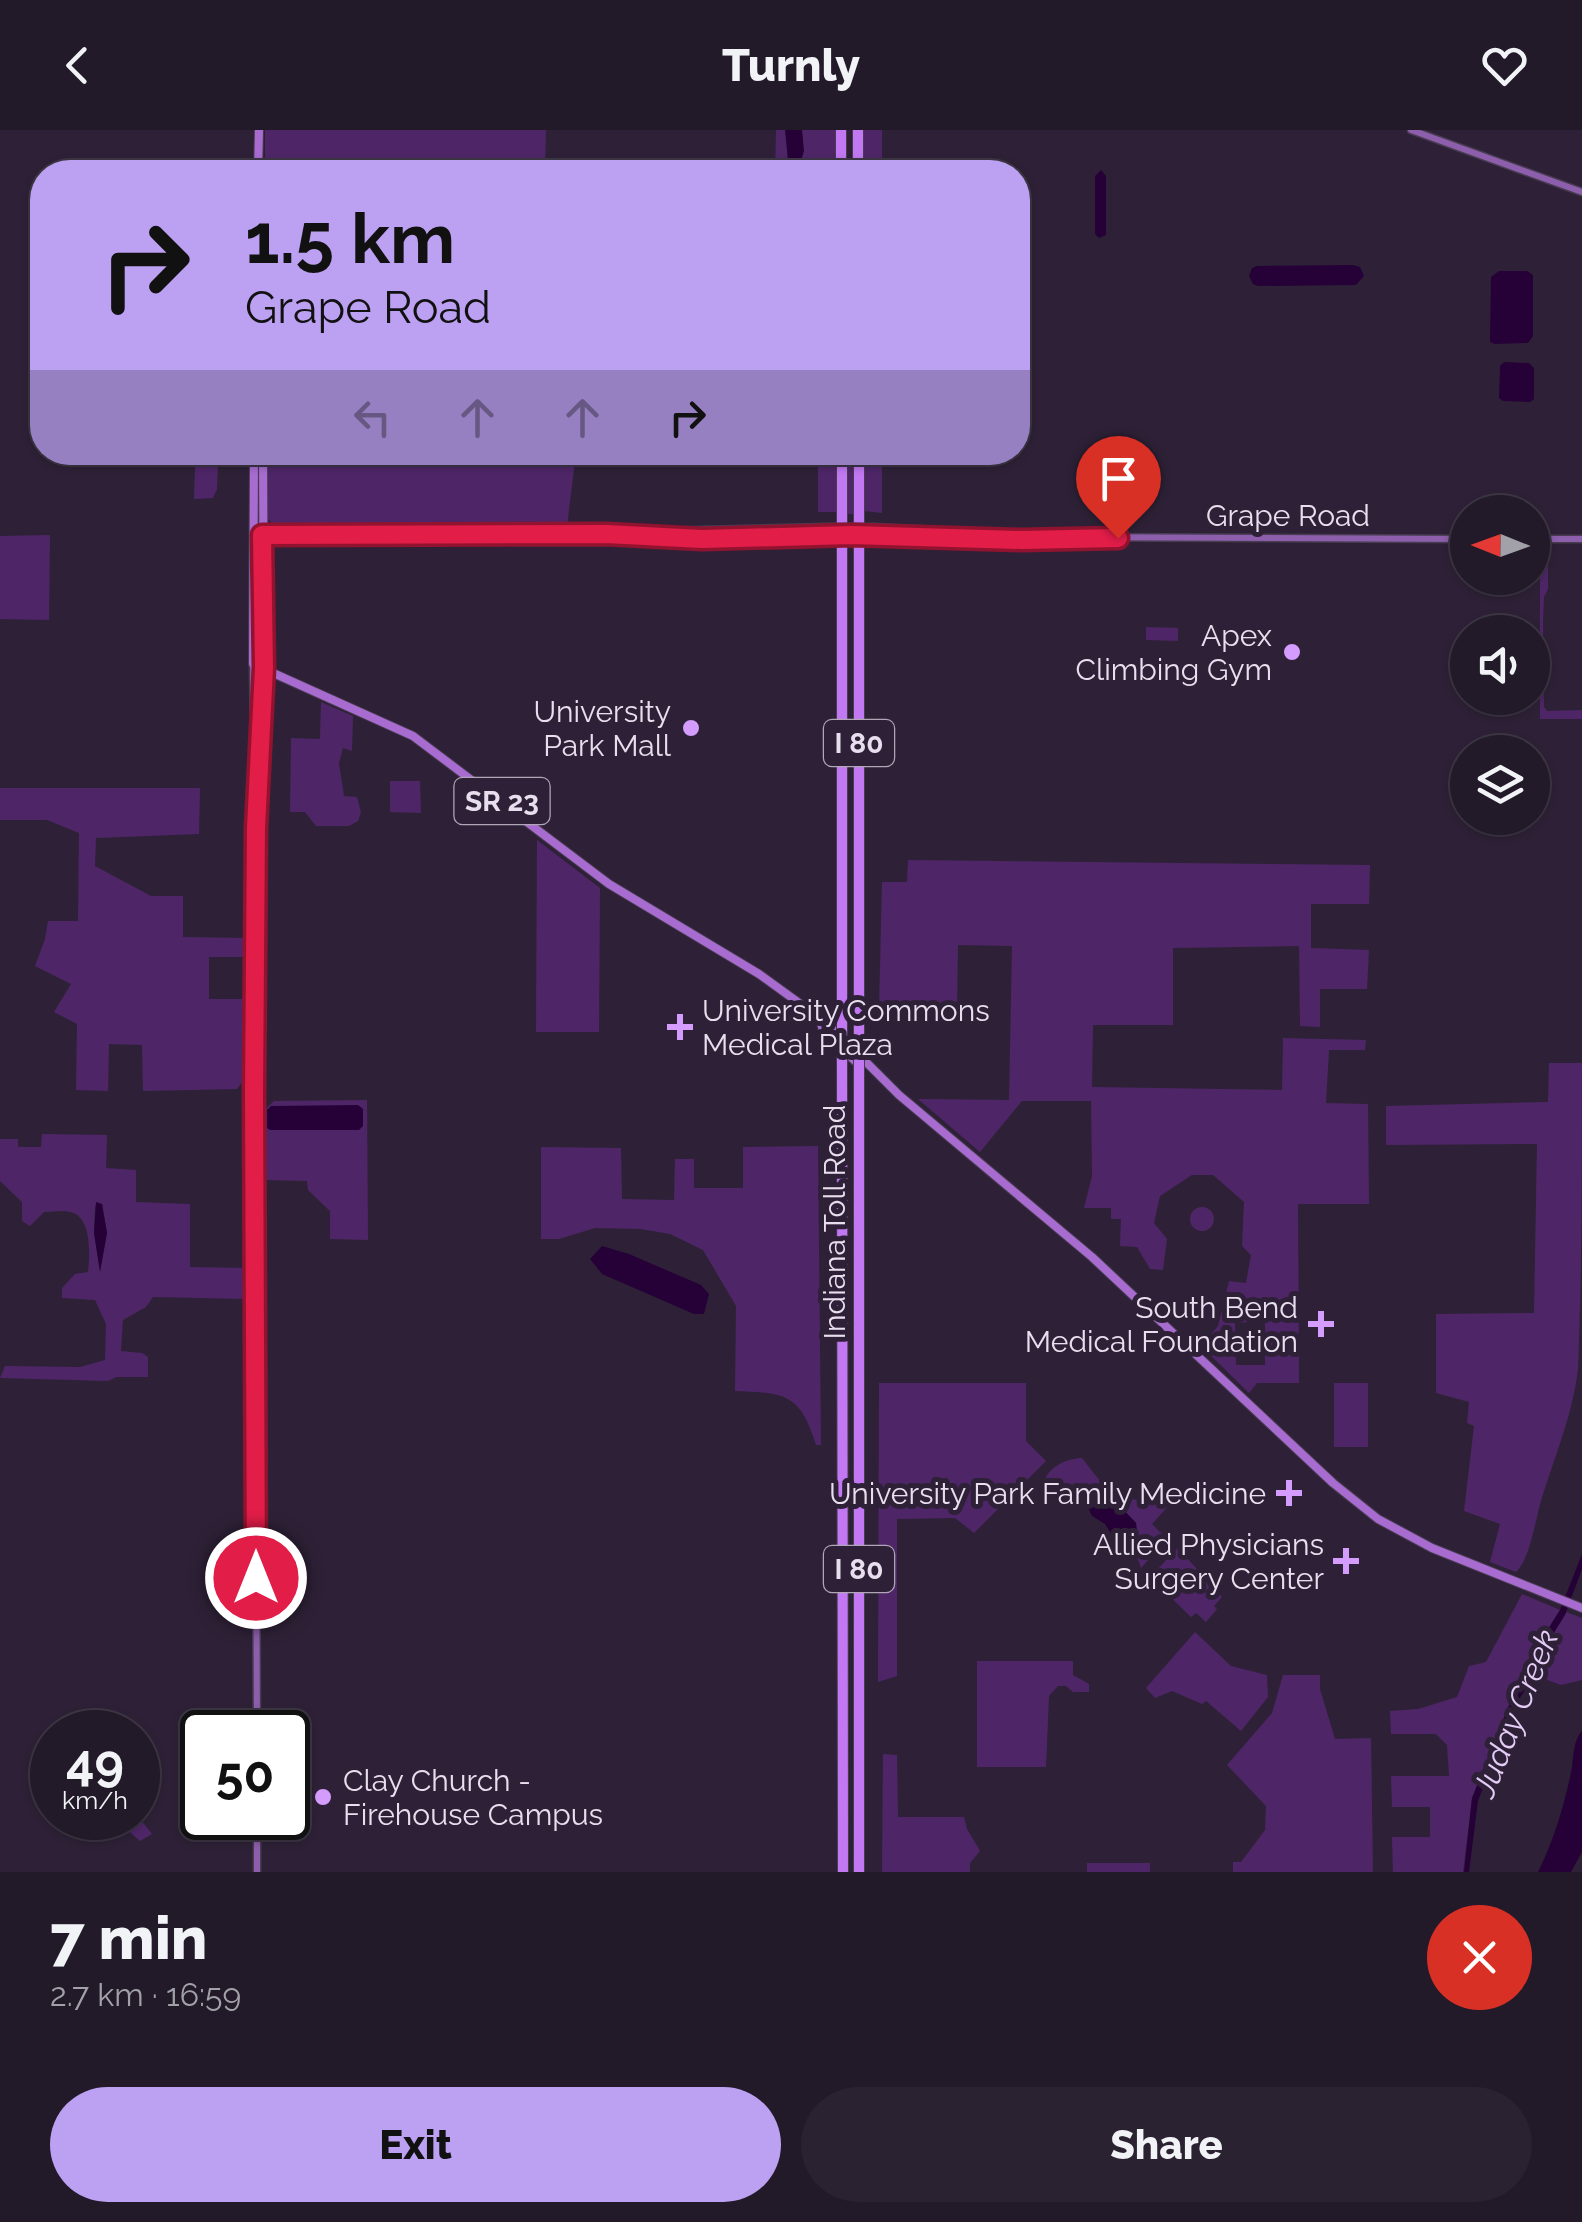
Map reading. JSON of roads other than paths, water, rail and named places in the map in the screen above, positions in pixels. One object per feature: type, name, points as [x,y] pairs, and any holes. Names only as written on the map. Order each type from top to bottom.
[{"type":"highway","points":[[841,130],[842,160]]},
{"type":"highway","points":[[858,130],[858,160]]},
{"type":"highway","name":"Indiana Toll Road","points":[[842,465],[843,1872]]},
{"type":"highway","name":"Indiana Toll Road","points":[[858,465],[860,1872]]},
{"type":"main road","points":[[258,130],[258,160]]},
{"type":"main road","points":[[1411,130],[1582,192]]},
{"type":"main road","points":[[255,465],[264,668],[256,822],[254,1095],[257,1710]]},
{"type":"main road","points":[[256,822],[253,664],[262,465]]},
{"type":"main road","name":"Grape Road","points":[[258,535],[827,531],[1022,532],[1049,537],[1450,538]]},
{"type":"main road","points":[[1550,539],[1582,539]]},
{"type":"main road","name":"SR 23","points":[[253,664],[413,736],[609,884],[768,980],[820,1020],[823,1030],[864,1069],[872,1070],[1092,1257],[1354,1501],[1389,1526],[1418,1542],[1581,1608]]},
{"type":"main road","points":[[257,1840],[257,1872]]},
{"type":"place","name":"Apex Climbing Gym","points":[[1292,652]]},
{"type":"place","name":"University Park Mall","points":[[691,728]]},
{"type":"place","name":"University Commons Medical Plaza","points":[[680,1027]]},
{"type":"place","name":"South Bend Medical Foundation","points":[[1321,1324]]},
{"type":"place","name":"University Park Family Medicine","points":[[1289,1493]]},
{"type":"place","name":"Allied Physicians Surgery Center","points":[[1346,1561]]},
{"type":"place","name":"Clay Church - Firehouse Campus","points":[[323,1797]]},
{"type":"water label","name":"Juday Creek","points":[[1515,1713]]}]
